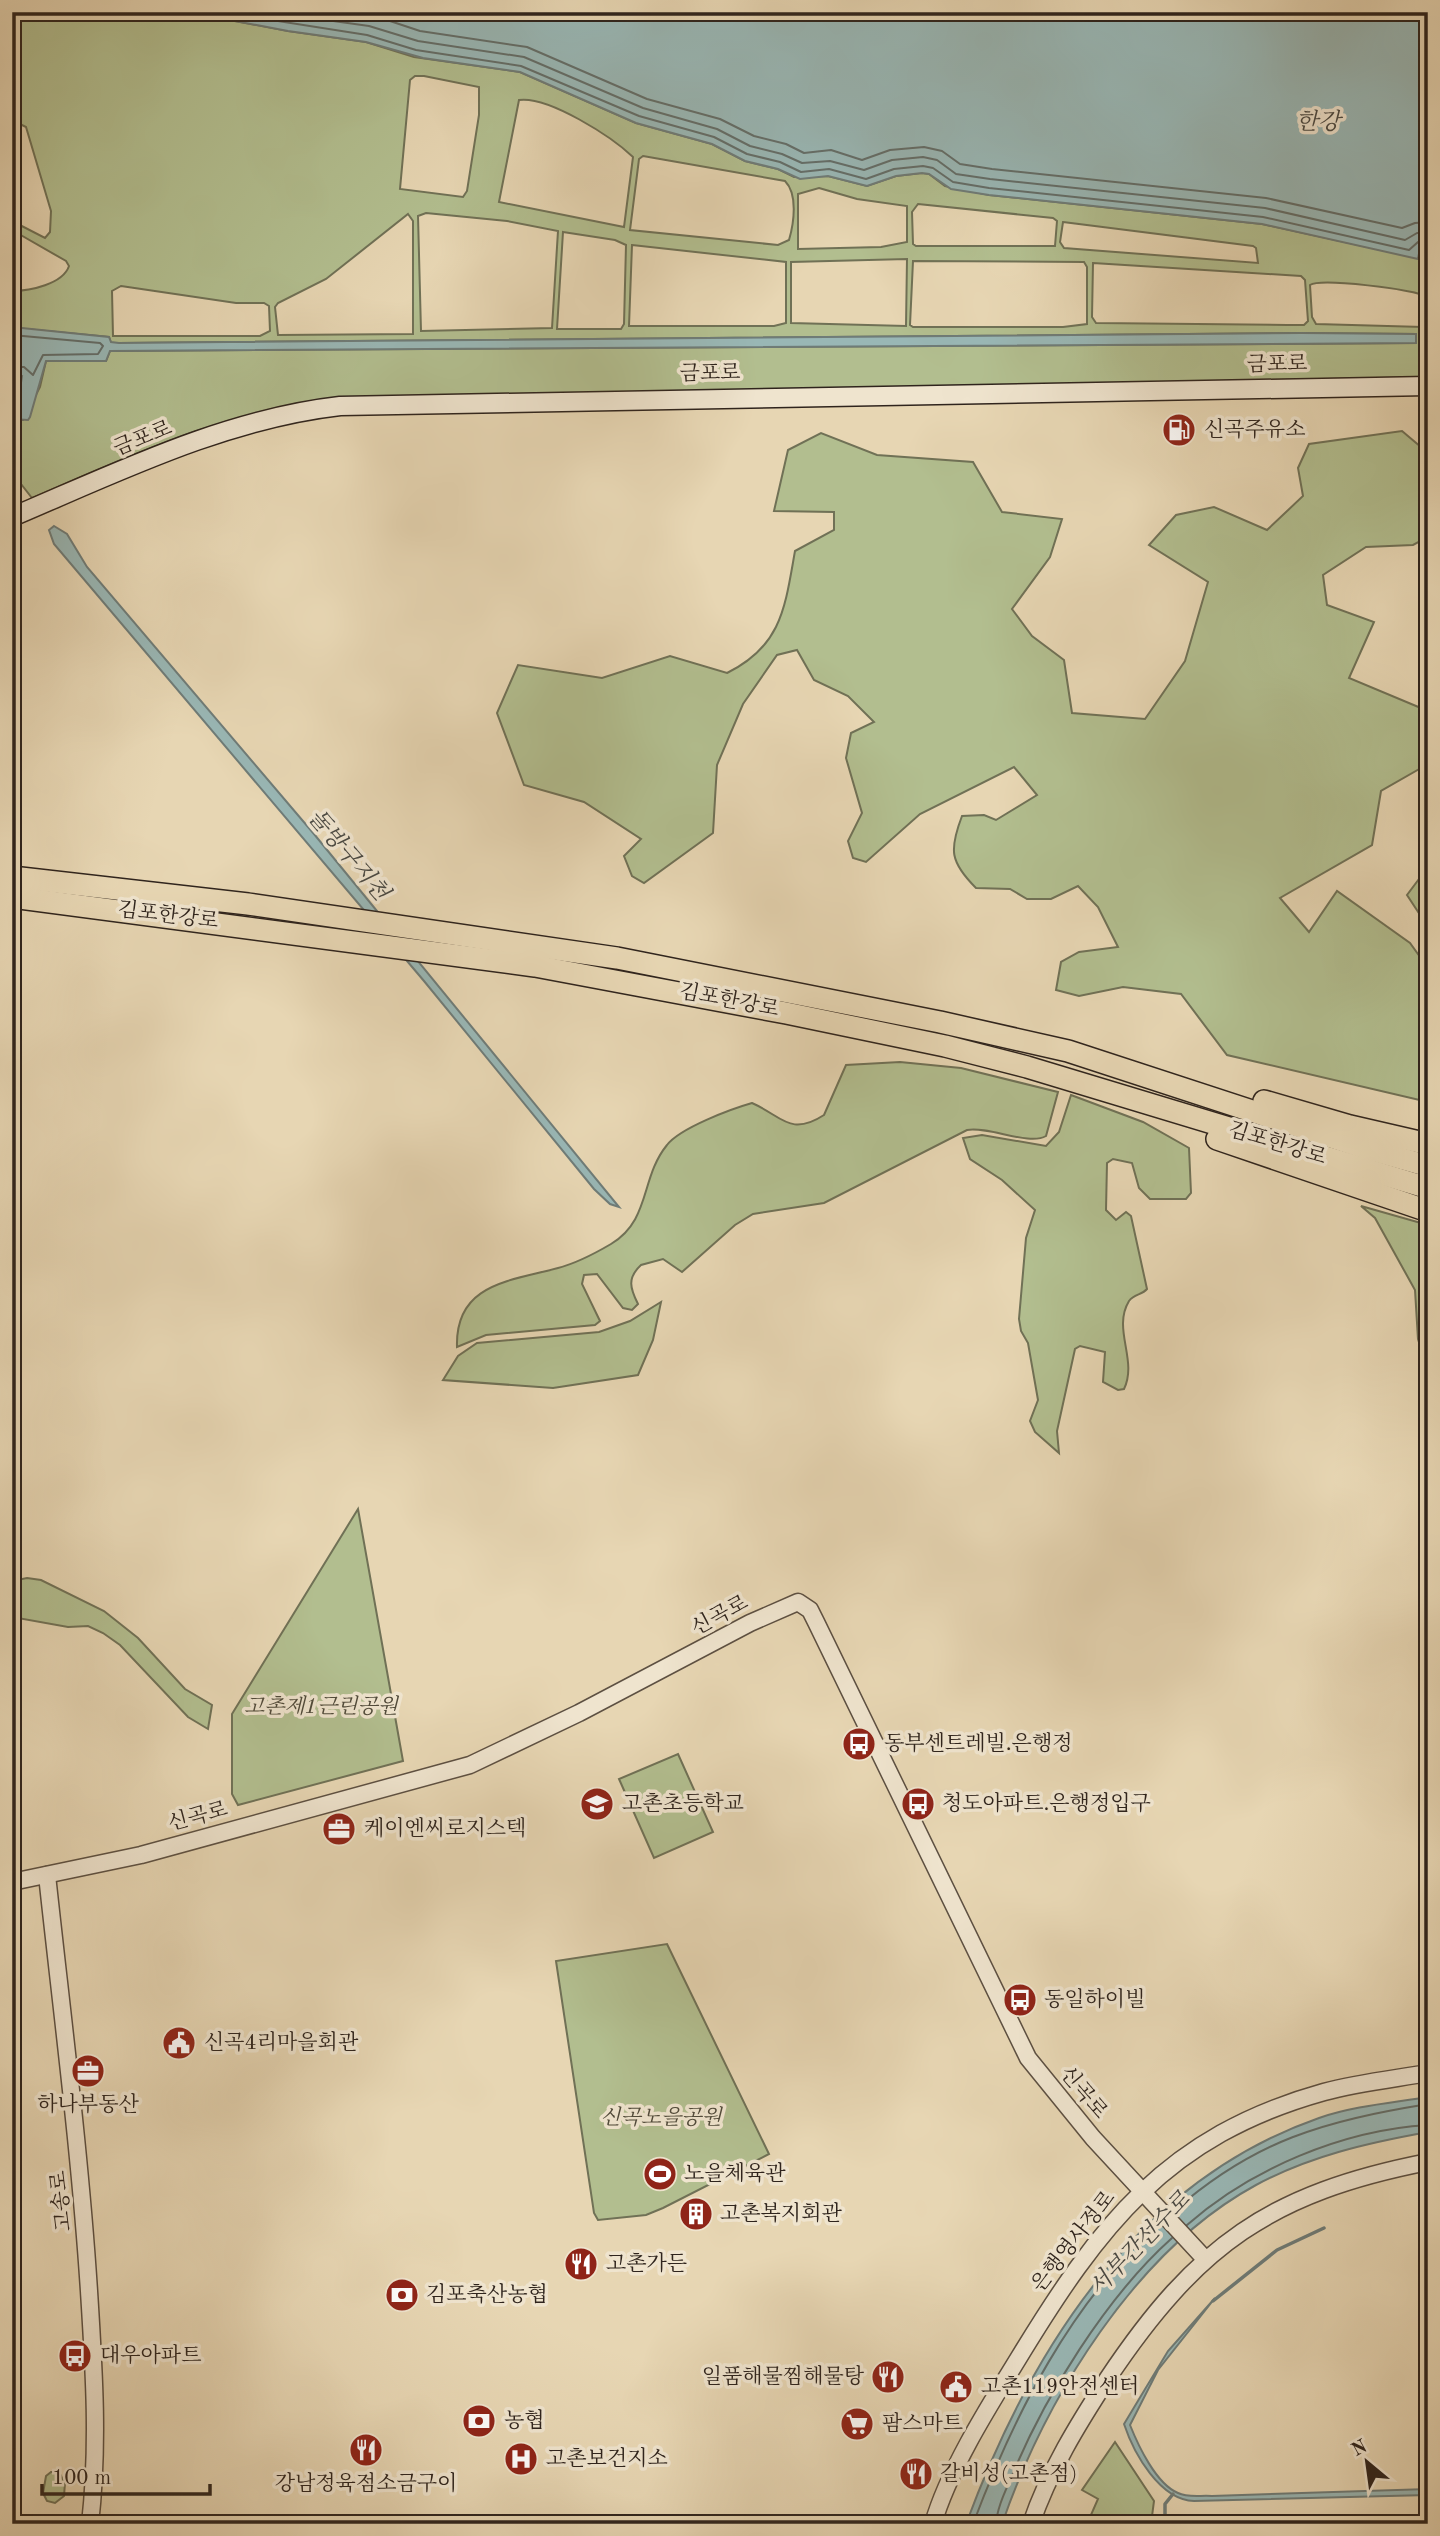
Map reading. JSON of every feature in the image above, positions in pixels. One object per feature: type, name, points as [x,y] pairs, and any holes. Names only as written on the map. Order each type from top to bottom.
[{"type":"highway","name":"김포한강로","points":[[12,877],[248,904],[617,958],[991,1033],[1068,1051],[1428,1166]]},
{"type":"highway","name":"김포한강로","points":[[12,897],[259,927],[629,981],[945,1046],[1096,1086],[1428,1188]]},
{"type":"highway","points":[[1096,1086],[1259,1156],[1428,1211]]},
{"type":"highway","points":[[1189,1089],[1257,1099],[1376,1133],[1428,1144]]},
{"type":"main road","name":"금포로","points":[[12,517],[232,428],[289,413],[340,406],[1428,386]]},
{"type":"street","name":"신곡로","points":[[12,1882],[141,1855],[470,1765],[579,1713],[750,1623],[798,1602],[804,1605],[816,1622],[1028,2058],[1093,2138],[1147,2194]]},
{"type":"street","name":"고송로","points":[[47,1875],[87,2240],[96,2400],[90,2524]]},
{"type":"street","name":"은행영사정로","points":[[933,2524],[977,2430],[1045,2316],[1104,2232],[1196,2146],[1229,2127],[1326,2091],[1428,2073]]},
{"type":"street","points":[[1031,2524],[1057,2463],[1100,2391],[1200,2254],[1297,2200],[1345,2181],[1428,2162]]},
{"type":"street","points":[[1147,2194],[1200,2254]]},
{"type":"green space","points":[[12,12],[187,12],[366,42],[414,57],[520,72],[636,123],[712,144],[745,161],[778,169],[794,177],[828,176],[867,186],[896,176],[922,173],[929,174],[945,186],[989,195],[1262,224],[1418,258],[1420,248],[1428,249],[1428,297],[1368,285],[1310,285],[1312,317],[1316,324],[1423,327],[1428,304],[1428,377],[338,398],[257,413],[181,436],[32,498],[14,475],[12,419],[23,420],[40,387],[46,361],[106,361],[110,351],[1416,343],[1416,334],[111,343],[109,337],[15,328],[12,291],[28,290],[53,282],[66,272],[69,266],[66,261],[12,230],[12,221],[45,238],[50,232],[51,211],[26,127],[12,120]],"holes":[[[415,76],[424,76],[479,87],[479,115],[467,191],[463,197],[400,189],[410,80]],[[519,100],[532,100],[563,111],[596,129],[633,157],[624,227],[499,202]],[[643,156],[785,181],[792,193],[793,217],[789,240],[778,245],[630,230],[639,159]],[[819,188],[857,199],[907,206],[907,242],[881,247],[798,249],[798,194]],[[918,204],[1053,218],[1057,221],[1055,246],[913,244],[912,212]],[[426,213],[507,221],[558,231],[552,328],[421,331],[418,216]],[[408,214],[413,221],[413,334],[278,335],[275,307],[326,279]],[[1063,222],[1253,246],[1256,248],[1258,263],[1064,248],[1060,242]],[[563,232],[615,240],[626,245],[624,324],[621,329],[557,329]],[[632,245],[786,262],[786,323],[774,326],[629,326]],[[907,259],[906,326],[791,323],[791,262]],[[913,261],[1084,262],[1087,267],[1087,324],[1063,327],[913,327],[910,325]],[[1093,263],[1301,276],[1305,280],[1308,321],[1304,325],[1096,323],[1092,317]],[[121,286],[236,303],[264,303],[269,306],[270,331],[260,336],[113,336],[112,291]]]},
{"type":"green space","points":[[1402,431],[1428,453],[1428,537],[1413,545],[1366,547],[1323,575],[1327,605],[1374,622],[1349,678],[1428,711],[1428,764],[1381,791],[1372,845],[1280,898],[1309,932],[1337,891],[1410,943],[1428,968],[1428,1102],[1227,1055],[1181,994],[1123,987],[1079,996],[1056,990],[1061,962],[1079,952],[1118,947],[1098,907],[1078,886],[1051,899],[1027,899],[1010,889],[976,888],[961,871],[954,855],[955,838],[962,816],[984,815],[996,820],[1037,795],[1014,767],[920,814],[866,862],[853,858],[848,841],[862,813],[846,758],[851,733],[874,722],[848,696],[814,680],[797,650],[777,655],[743,704],[717,765],[713,833],[644,883],[632,876],[624,856],[641,839],[584,802],[524,785],[497,713],[518,665],[602,678],[670,656],[727,673],[759,650],[770,637],[784,607],[795,551],[834,530],[834,512],[774,511],[788,450],[821,433],[877,455],[973,462],[1002,512],[1062,519],[1050,557],[1012,609],[1032,636],[1064,660],[1072,713],[1145,719],[1185,661],[1208,582],[1149,545],[1176,515],[1214,507],[1267,530],[1303,496],[1298,468],[1309,444]]},
{"type":"green space","points":[[1428,867],[1428,927],[1407,895]]},
{"type":"green space","points":[[900,1062],[961,1068],[1058,1092],[1046,1136],[1030,1139],[967,1130],[824,1203],[753,1214],[735,1225],[682,1272],[663,1259],[641,1265],[632,1279],[632,1288],[638,1304],[632,1310],[623,1308],[597,1274],[584,1275],[582,1284],[600,1321],[595,1325],[486,1335],[457,1347],[459,1326],[465,1309],[489,1288],[579,1261],[624,1234],[639,1211],[658,1158],[667,1145],[683,1132],[719,1114],[752,1103],[786,1122],[803,1124],[824,1115],[846,1065]]},
{"type":"green space","points":[[1071,1095],[1143,1122],[1189,1148],[1191,1193],[1186,1199],[1150,1199],[1139,1188],[1132,1163],[1113,1159],[1107,1163],[1106,1210],[1116,1220],[1126,1212],[1131,1216],[1147,1289],[1129,1301],[1124,1312],[1128,1378],[1124,1389],[1118,1390],[1103,1382],[1105,1352],[1080,1346],[1075,1349],[1057,1431],[1059,1453],[1035,1432],[1030,1421],[1038,1400],[1028,1343],[1021,1331],[1019,1319],[1026,1238],[1035,1210],[1002,1180],[970,1159],[963,1138],[982,1135],[1046,1146],[1059,1132]]},
{"type":"green space","points":[[1361,1206],[1428,1225],[1428,1371],[1418,1339],[1415,1290],[1375,1218]]},
{"type":"green space","points":[[661,1302],[653,1340],[638,1375],[553,1388],[443,1380],[458,1356],[477,1343],[599,1332],[630,1321]]},
{"type":"green space","name":"고촌제1근린공원","points":[[358,1509],[403,1761],[238,1805],[232,1794],[232,1714]]},
{"type":"green space","points":[[27,1578],[41,1580],[104,1611],[138,1638],[185,1689],[212,1705],[208,1729],[188,1717],[120,1645],[103,1633],[88,1626],[68,1627],[12,1617],[12,1581]]},
{"type":"green space","points":[[678,1754],[713,1832],[654,1858],[619,1779]]},
{"type":"green space","name":"신곡노을공원","points":[[667,1944],[769,2154],[646,2215],[598,2220],[594,2213],[556,1961]]},
{"type":"green space","points":[[1115,2442],[1154,2501],[1151,2524],[1087,2524],[1098,2499],[1082,2490]]},
{"type":"green space","points":[[51,2472],[59,2472],[65,2483],[64,2496],[55,2503],[47,2501],[43,2493],[46,2476]]},
{"type":"water","name":"한강","points":[[187,12],[1428,12],[1428,249],[1420,248],[1418,259],[1262,224],[989,195],[951,189],[929,174],[922,173],[896,176],[867,186],[828,176],[800,179],[778,169],[745,161],[712,144],[636,123],[520,72],[423,58],[366,42]]},
{"type":"water","points":[[12,327],[109,337],[111,342],[119,343],[1301,333],[1416,334],[1416,343],[110,351],[106,361],[46,361],[28,420],[12,419],[12,403],[18,402],[22,376],[12,374]]},
{"type":"water","points":[[54,526],[67,534],[87,567],[314,834],[619,1207],[610,1204],[594,1189],[424,981],[54,544],[49,530]]},
{"type":"water","name":"서부간선수로","points":[[1428,2097],[1428,2132],[1339,2152],[1276,2175],[1212,2213],[1172,2248],[1134,2288],[1100,2332],[1070,2379],[1020,2476],[1002,2524],[966,2524],[1022,2397],[1058,2336],[1098,2280],[1144,2229],[1196,2184],[1254,2147],[1332,2114]]},
{"type":"water","points":[[1215,2298],[1158,2370],[1130,2425],[1143,2453],[1162,2481],[1178,2493],[1190,2496],[1428,2489],[1428,2495],[1194,2501],[1170,2493],[1160,2484],[1134,2449],[1124,2424],[1168,2351]]},
{"type":"waterway","points":[[1213,2301],[1277,2250],[1324,2228]]},
{"type":"waterway","points":[[1165,2524],[1165,2504],[1173,2494]]},
{"type":"place","name":"신곡주유소","points":[[1179,430]]},
{"type":"place","name":"동부센트레빌.은행정","points":[[859,1744]]},
{"type":"place","name":"고촌초등학교","points":[[597,1804]]},
{"type":"place","name":"청도아파트.은행정입구","points":[[918,1804]]},
{"type":"place","name":"케이엔씨로지스텍","points":[[339,1829]]},
{"type":"place","name":"동일하이빌","points":[[1020,2000]]},
{"type":"place","name":"신곡4리마을회관","points":[[179,2043]]},
{"type":"place","name":"하나부동산","points":[[88,2071]]},
{"type":"place","name":"노을체육관","points":[[660,2174]]},
{"type":"place","name":"고촌복지회관","points":[[696,2214]]},
{"type":"place","name":"고촌가든","points":[[581,2264]]},
{"type":"place","name":"김포축산농협","points":[[402,2295]]},
{"type":"place","name":"대우아파트","points":[[75,2356]]},
{"type":"place","name":"일품해물찜해물탕","points":[[888,2377]]},
{"type":"place","name":"고촌119안전센터","points":[[956,2387]]},
{"type":"place","name":"농협","points":[[479,2421]]},
{"type":"place","name":"팜스마트","points":[[857,2424]]},
{"type":"place","name":"강남정육점소금구이","points":[[366,2450]]},
{"type":"place","name":"고촌보건지소","points":[[521,2459]]},
{"type":"place","name":"갈비성(고촌점)","points":[[916,2474]]},
{"type":"water label","name":"돌방구지천","points":[[348,855]]}]
